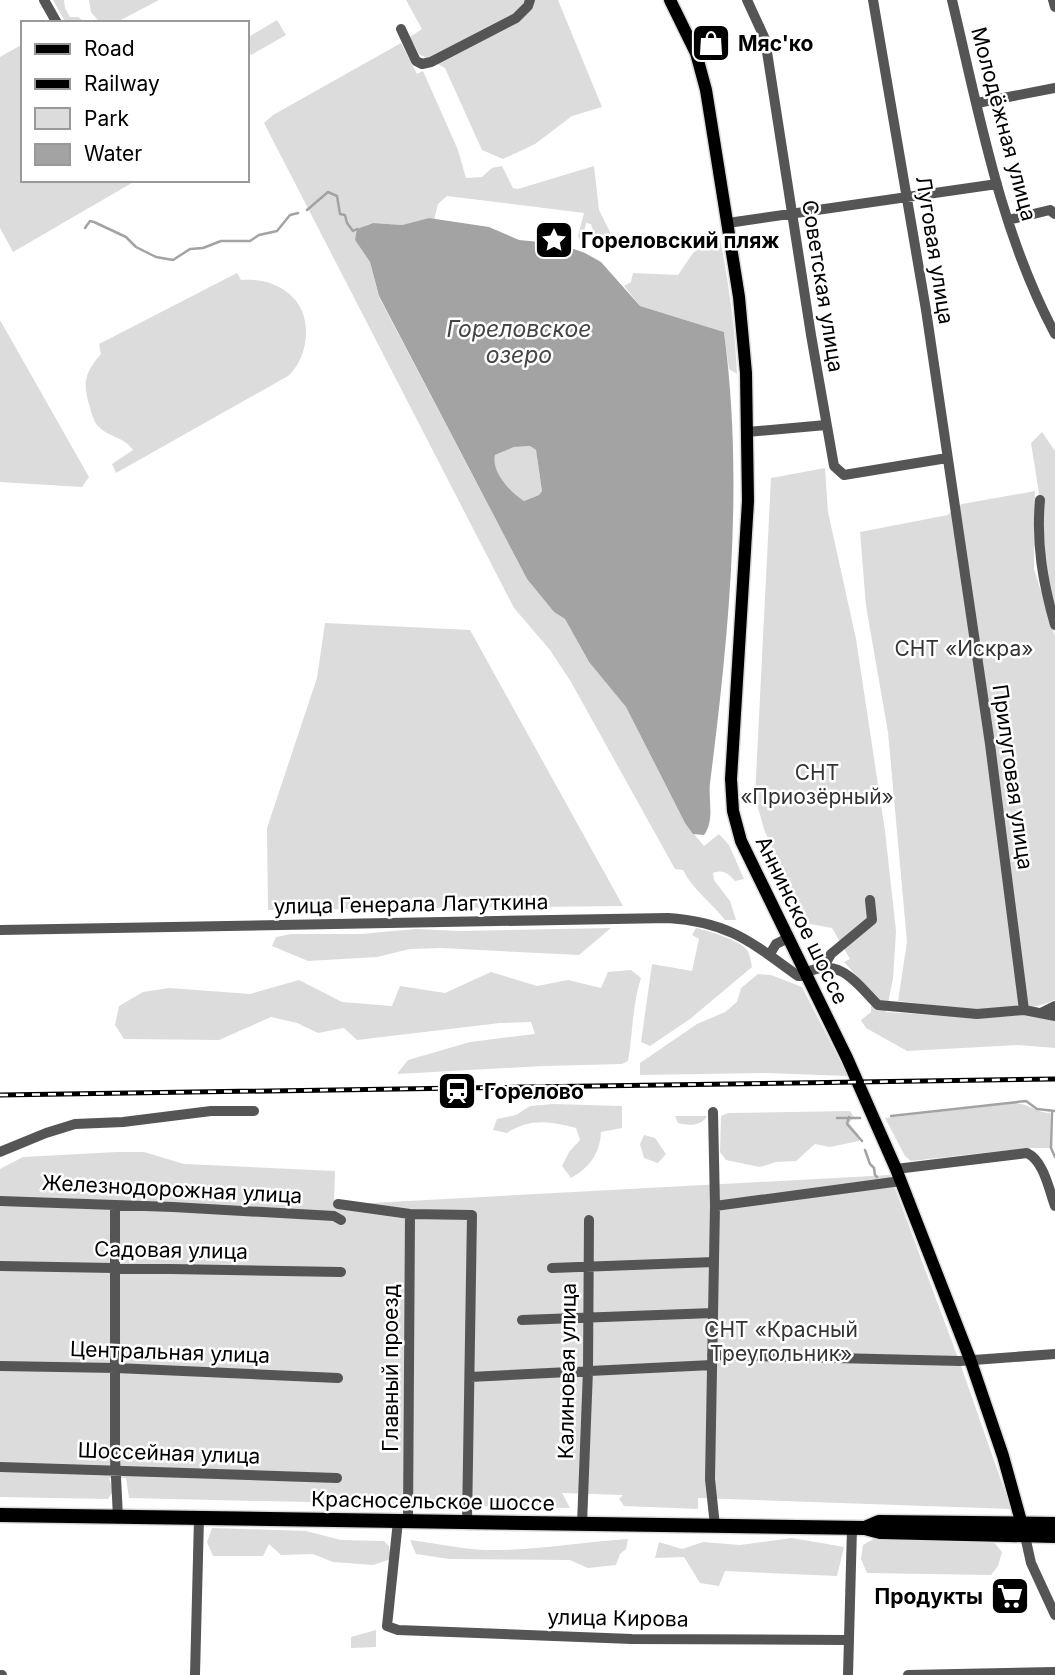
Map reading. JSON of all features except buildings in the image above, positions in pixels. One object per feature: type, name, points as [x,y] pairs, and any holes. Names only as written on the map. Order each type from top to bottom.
[{"type":"highway","name":"Красносельское шоссе","points":[[0,1515],[858,1528],[880,1532],[1024,1530],[1055,1524]]},
{"type":"highway","name":"Красносельское шоссе","points":[[1024,1530],[1055,1536]]},
{"type":"main road","name":"Аннинское шоссе","points":[[670,0],[696,53],[706,90],[739,296],[746,373],[747,501],[731,779],[733,811],[741,841],[853,1070],[899,1175],[970,1359],[1003,1456],[1024,1530]]},
{"type":"street","points":[[44,0],[56,21]]},
{"type":"street","points":[[401,29],[416,61],[422,64],[431,62],[516,18],[528,6],[530,0]]},
{"type":"street","name":"Советская улица","points":[[747,0],[765,40],[834,466],[844,475],[947,458]]},
{"type":"street","name":"Луговая улица","points":[[873,0],[907,197],[954,508]]},
{"type":"street","name":"Молодёжная улица","points":[[952,0],[1008,220],[1040,305],[1055,334]]},
{"type":"street","points":[[1053,0],[1055,7]]},
{"type":"street","points":[[977,103],[1055,88]]},
{"type":"street","points":[[728,223],[997,184]]},
{"type":"street","points":[[1008,220],[1050,210],[1055,214]]},
{"type":"street","points":[[747,432],[826,425]]},
{"type":"street","points":[[1040,500],[1038,529],[1041,569],[1055,625]]},
{"type":"street","name":"Прилуговая улица","points":[[954,508],[992,758],[1024,1010]]},
{"type":"street","points":[[824,966],[831,954],[872,920],[870,900]]},
{"type":"street","name":"улица Генерала Лагуткина","points":[[0,930],[696,919],[724,927],[770,954],[798,976],[805,974]]},
{"type":"street","points":[[770,954],[776,944],[788,938]]},
{"type":"street","points":[[805,974],[824,966],[835,968],[849,976],[878,1006],[977,1014],[1024,1010],[1055,1016]]},
{"type":"street","points":[[1041,1013],[1055,1006]]},
{"type":"street","points":[[0,1152],[75,1124],[123,1122],[211,1111],[254,1111]]},
{"type":"street","points":[[712,1112],[715,1206],[710,1479],[715,1526]]},
{"type":"street","points":[[715,1206],[1027,1153],[1034,1156],[1055,1206]]},
{"type":"street","name":"Железнодорожная улица","points":[[0,1201],[173,1206],[334,1216],[341,1220]]},
{"type":"street","points":[[338,1204],[410,1214],[472,1215],[467,1522]]},
{"type":"street","points":[[115,1206],[118,1517]]},
{"type":"street","name":"Главный проезд","points":[[387,1626],[403,1521],[410,1214]]},
{"type":"street","name":"Калиновая улица","points":[[582,1524],[588,1370],[589,1220]]},
{"type":"street","points":[[552,1268],[714,1262]]},
{"type":"street","name":"Садовая улица","points":[[0,1266],[341,1272]]},
{"type":"street","points":[[522,1320],[587,1320],[713,1313]]},
{"type":"street","points":[[470,1377],[712,1360],[970,1359],[1055,1354]]},
{"type":"street","name":"Центральная улица","points":[[0,1366],[116,1368],[338,1378]]},
{"type":"street","name":"Шоссейная улица","points":[[0,1467],[337,1478]]},
{"type":"street","points":[[195,1675],[199,1518]]},
{"type":"street","points":[[848,1675],[858,1528]]},
{"type":"street","name":"Аннинское шоссе","points":[[1024,1530],[1031,1563],[1055,1615]]},
{"type":"street","name":"улица Кирова","points":[[387,1626],[398,1630],[632,1639],[849,1640]]},
{"type":"street","points":[[908,1675],[1055,1672]]},
{"type":"green space","points":[[53,0],[64,0],[70,17],[78,17],[83,21],[65,21]]},
{"type":"green space","points":[[89,0],[159,0],[119,21],[98,21],[91,12]]},
{"type":"green space","points":[[406,0],[558,0],[602,107],[572,116],[535,144],[503,159],[482,150],[445,68],[419,54],[410,37],[422,29]]},
{"type":"green space","points":[[277,20],[286,35],[251,55],[248,37]]},
{"type":"green space","points":[[401,43],[417,74],[423,71],[458,150],[466,178],[482,177],[492,168],[502,166],[513,188],[518,189],[594,166],[599,210],[611,234],[611,241],[605,242],[595,237],[591,224],[586,223],[584,233],[587,238],[580,240],[578,236],[584,213],[447,196],[438,204],[434,220],[429,218],[402,225],[373,223],[366,225],[355,240],[370,262],[379,297],[527,579],[554,612],[565,619],[589,662],[626,707],[685,823],[704,846],[719,834],[729,845],[744,879],[735,881],[725,872],[713,873],[714,880],[730,901],[736,920],[725,920],[692,884],[683,870],[675,869],[571,682],[550,650],[514,608],[264,123],[273,115]]},
{"type":"green space","points":[[21,45],[21,182],[134,182],[13,252],[0,228],[0,57]]},
{"type":"green space","points":[[712,239],[720,239],[729,289],[737,374],[729,369],[724,332],[640,306],[624,286],[631,282],[633,273],[678,275],[693,253]]},
{"type":"green space","points":[[237,273],[241,280],[260,281],[277,286],[296,301],[302,311],[306,334],[305,346],[295,367],[288,376],[116,473],[112,464],[133,450],[125,442],[101,429],[92,415],[86,383],[89,371],[101,354],[99,344]]},
{"type":"green space","points":[[0,320],[89,477],[82,487],[0,482]]},
{"type":"green space","points":[[1042,432],[1055,451],[1055,625],[1045,589],[1040,500],[1031,443]]},
{"type":"green space","points":[[530,446],[536,450],[542,491],[524,501],[513,493],[499,475],[495,455],[514,447]]},
{"type":"green space","name":"СНТ «Приозёрный»","points":[[825,468],[828,512],[856,639],[885,831],[896,931],[893,979],[886,1012],[982,1018],[1029,1015],[1055,1021],[1055,1048],[1018,1045],[907,1051],[866,1028],[861,1020],[871,1012],[871,992],[844,962],[850,959],[832,928],[804,923],[764,829],[755,797],[771,478]]},
{"type":"green space","name":"СНТ «Искра»","points":[[1035,491],[1034,569],[1055,636],[1055,1000],[1038,1006],[998,1010],[898,1001],[907,942],[888,732],[866,606],[860,532],[948,515],[962,504]]},
{"type":"green space","points":[[325,623],[470,630],[623,906],[268,910],[267,828],[317,678]]},
{"type":"green space","points":[[611,928],[579,955],[441,948],[410,949],[377,957],[308,961],[272,946],[276,937],[291,934],[361,934],[416,929],[459,931]]},
{"type":"green space","points":[[696,928],[723,936],[744,947],[752,967],[690,1019],[650,1046],[641,1042],[652,964],[692,971],[699,939],[692,935]]},
{"type":"green space","points":[[631,970],[641,978],[634,1009],[628,1061],[622,1064],[397,1074],[408,1060],[470,1042],[535,1034],[531,1022],[500,1023],[357,1040],[344,1028],[318,1033],[297,1023],[271,1017],[219,1040],[124,1039],[115,1025],[119,1006],[143,992],[169,988],[250,994],[299,980],[342,1002],[392,1006],[400,986],[445,993],[491,972],[537,986],[568,980],[601,988],[608,972]]},
{"type":"green space","points":[[758,974],[771,975],[802,987],[848,1076],[766,1073],[640,1075],[640,1063],[697,1024],[725,1012],[737,1002],[741,988]]},
{"type":"green space","points":[[1016,1103],[1050,1113],[1050,1148],[911,1161],[905,1156],[885,1118]]},
{"type":"green space","points":[[530,1106],[622,1106],[622,1128],[601,1132],[592,1159],[583,1170],[571,1178],[562,1166],[569,1152],[580,1140],[576,1128],[540,1122],[515,1128],[507,1133],[493,1130],[497,1119],[516,1115]]},
{"type":"green space","points":[[850,1111],[854,1117],[849,1123],[859,1135],[859,1141],[830,1147],[815,1144],[796,1161],[776,1162],[760,1167],[726,1160],[720,1152],[721,1116],[728,1113]]},
{"type":"green space","points":[[675,1116],[707,1116],[702,1122],[691,1125],[678,1123]]},
{"type":"green space","points":[[644,1135],[655,1138],[666,1154],[658,1163],[644,1158],[640,1144]]},
{"type":"green space","name":"СНТ «Красный Треугольник»","points":[[144,1152],[184,1164],[335,1171],[334,1205],[890,1175],[1011,1509],[698,1498],[698,1509],[624,1506],[619,1499],[623,1495],[562,1493],[570,1508],[129,1498],[126,1478],[109,1478],[113,1491],[108,1499],[0,1497],[0,1169],[23,1157]]},
{"type":"green space","points":[[212,1528],[306,1531],[341,1540],[384,1541],[389,1546],[391,1559],[373,1565],[333,1562],[313,1554],[281,1555],[269,1544],[263,1556],[213,1556],[207,1542]]},
{"type":"green space","points":[[792,1538],[844,1547],[837,1576],[725,1571],[719,1586],[700,1583],[684,1557],[655,1558],[659,1542],[682,1549],[703,1542],[740,1545]]},
{"type":"green space","points":[[875,1538],[993,1541],[1002,1552],[998,1566],[991,1575],[867,1573],[861,1559],[863,1545]]},
{"type":"green space","points":[[628,1539],[626,1549],[620,1554],[616,1565],[588,1568],[570,1560],[449,1559],[416,1554],[410,1540],[504,1550]]},
{"type":"green space","points":[[376,1630],[376,1647],[351,1648],[351,1637]]},
{"type":"water","name":"Гореловское озеро","points":[[429,218],[489,227],[519,240],[560,244],[601,262],[640,306],[724,332],[733,445],[732,558],[710,783],[710,816],[704,835],[693,834],[685,823],[626,707],[589,662],[565,619],[554,612],[527,579],[379,296],[370,262],[355,240],[357,229],[373,223],[402,225]],"holes":[[[530,446],[536,450],[542,491],[524,501],[513,493],[499,475],[495,455],[514,447]]]},
{"type":"waterway","points":[[307,210],[328,192],[337,196],[340,214],[345,215],[353,231],[357,229]]},
{"type":"waterway","points":[[85,228],[90,221],[94,222],[126,237],[136,247],[156,257],[173,260],[190,249],[203,248],[221,241],[250,241],[259,235],[277,231],[290,215],[298,213]]},
{"type":"waterway","points":[[891,1116],[1026,1101],[1037,1109],[1055,1111]]},
{"type":"waterway","points":[[1052,1113],[1051,1148],[1055,1157]]},
{"type":"waterway","points":[[849,1117],[847,1124],[862,1141]]},
{"type":"waterway","points":[[837,1118],[860,1118]]},
{"type":"waterway","points":[[865,1150],[877,1177]]},
{"type":"railway","points":[[0,1095],[1055,1079]]},
{"type":"place","name":"Мяс'ко","points":[[711,43]]},
{"type":"place","name":"Гореловский пляж","points":[[554,240]]},
{"type":"place","name":"Горелово","points":[[457,1091]]},
{"type":"place","name":"Продукты","points":[[1010,1596]]}]
